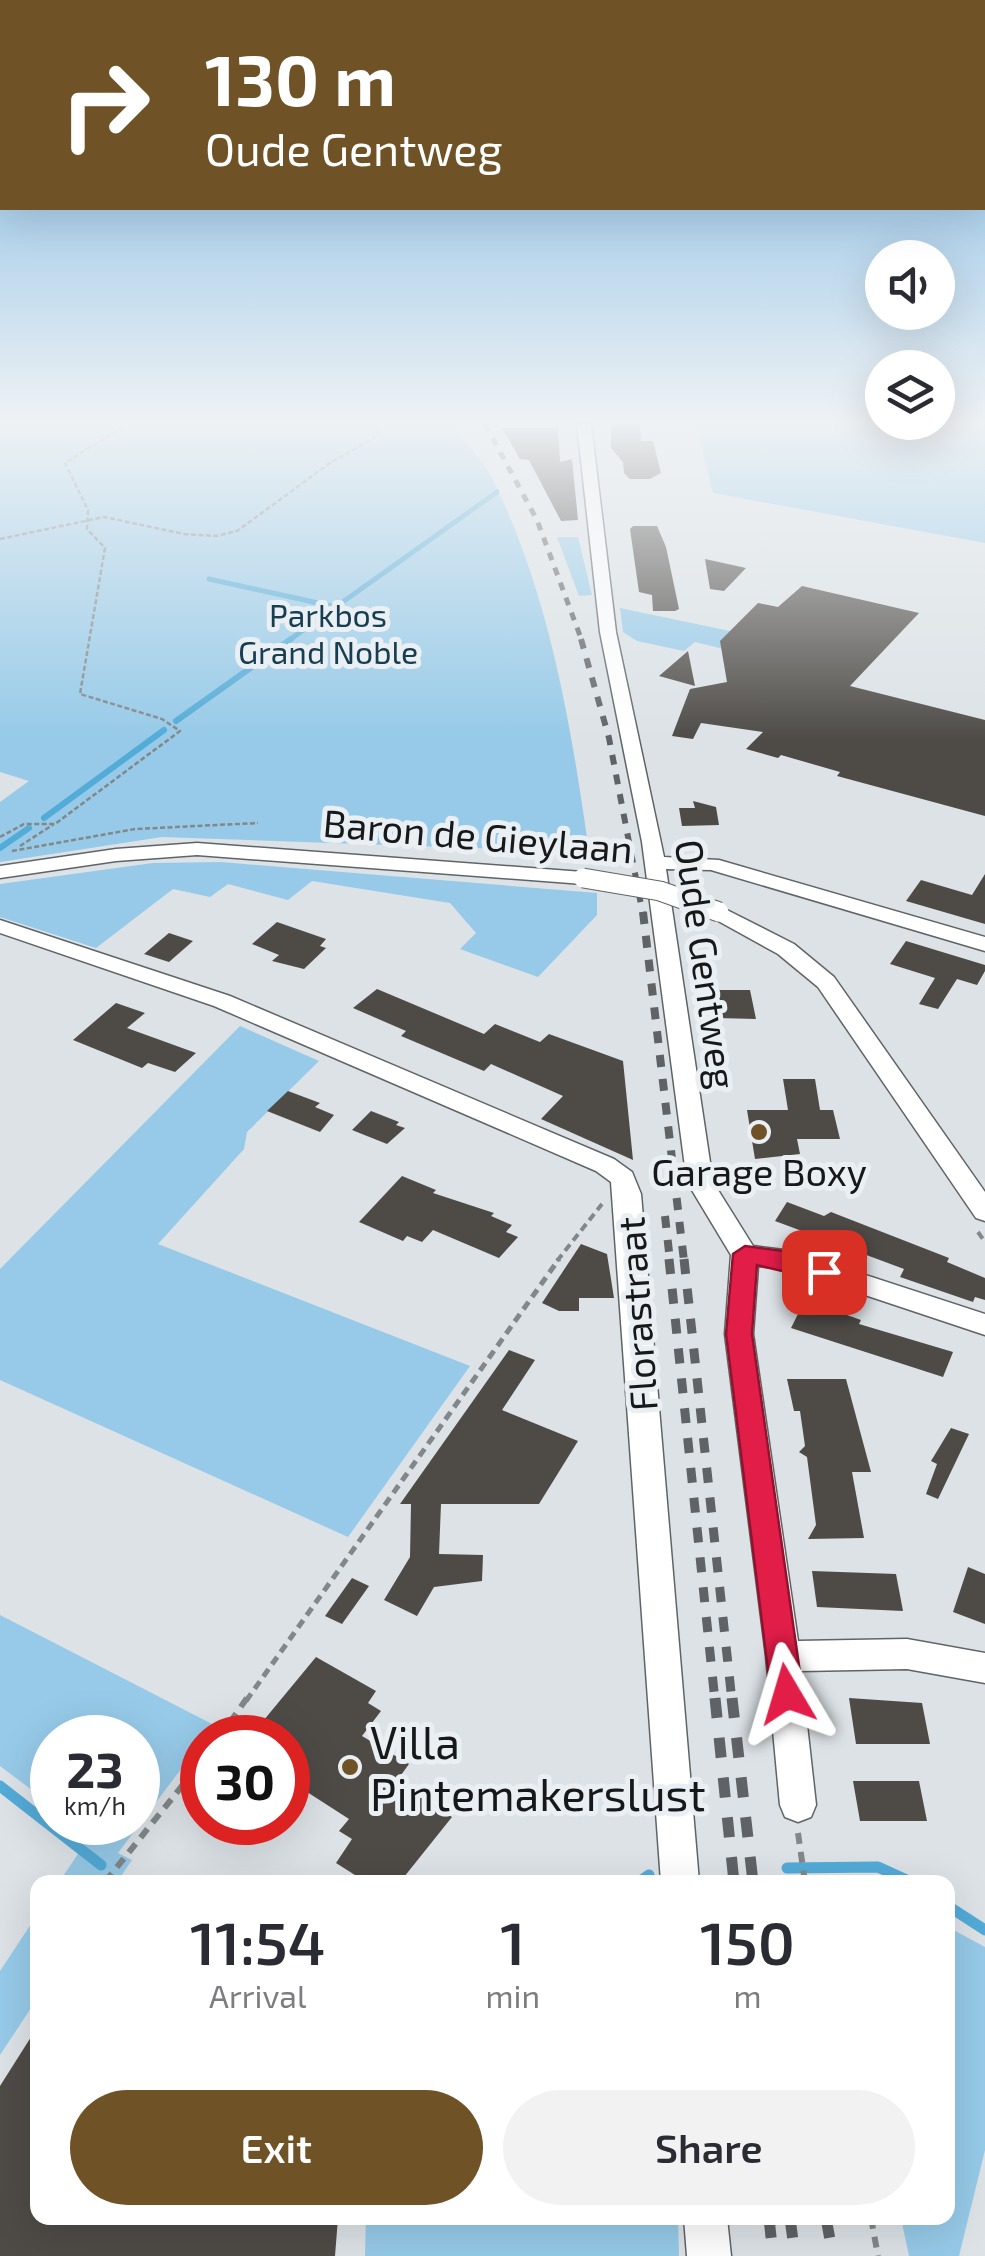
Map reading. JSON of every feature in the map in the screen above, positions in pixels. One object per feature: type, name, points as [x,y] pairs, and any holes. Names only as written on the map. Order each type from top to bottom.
[{"type":"street","name":"Oude Gentweg","points":[[596,529],[608,632],[656,863],[700,1182],[712,1205],[735,1232],[745,1254]]},
{"type":"street","name":"Baron de Gieylaan","points":[[0,872],[116,855],[197,850],[583,878],[648,888],[719,912],[786,948],[826,982],[985,1212]]},
{"type":"street","points":[[656,863],[728,868],[985,944]]},
{"type":"street","name":"Florastraat","points":[[0,926],[141,970],[254,1014],[604,1165],[626,1186],[679,1875]]},
{"type":"street","points":[[798,1805],[783,1656],[739,1334],[745,1254],[792,1261],[985,1325]]},
{"type":"street","points":[[783,1656],[906,1654],[985,1668]]},
{"type":"street","points":[[707,2225],[709,2256]]},
{"type":"path","points":[[0,539],[56,529]]},
{"type":"path","points":[[0,859],[55,824],[180,732],[162,719],[80,694],[105,548],[90,529]]},
{"type":"path","points":[[160,529],[216,536],[239,529]]},
{"type":"path","points":[[16,848],[136,829],[258,823]]},
{"type":"path","points":[[0,837],[24,824],[55,824]]},
{"type":"path","points":[[236,1715],[592,1212],[626,1186]]},
{"type":"path","points":[[111,1875],[180,1788]]},
{"type":"path","points":[[798,1850],[803,1875]]},
{"type":"path","points":[[872,2225],[878,2256]]},
{"type":"green space","name":"Parkbos Grand Noble","points":[[0,529],[515,529],[556,662],[589,852],[162,837],[0,862],[0,802],[29,781],[0,772]]},
{"type":"green space","points":[[910,529],[985,529],[985,543]]},
{"type":"green space","points":[[557,537],[578,537],[592,595],[579,596]]},
{"type":"green space","points":[[620,608],[744,634],[728,650],[695,642],[684,651],[637,641],[623,632]]},
{"type":"green space","points":[[221,862],[597,893],[597,915],[538,977],[460,949],[476,933],[450,903],[312,881],[288,900],[228,884],[210,897],[173,889],[96,948],[0,917],[0,884],[153,863]]},
{"type":"green space","points":[[240,1026],[319,1061],[247,1132],[244,1149],[158,1244],[470,1366],[348,1537],[0,1380],[0,1269]]},
{"type":"green space","points":[[0,1615],[195,1715],[180,1715],[180,1770],[160,1797],[160,1715],[30,1715],[30,1788],[0,1766]]},
{"type":"green space","points":[[84,1845],[124,1845],[118,1853],[132,1860],[122,1875],[64,1875]]},
{"type":"green space","points":[[30,1926],[30,2010],[0,2055],[0,1971]]},
{"type":"green space","points":[[955,1931],[985,1947],[985,2150],[959,2256],[909,2256],[902,2225],[955,2225]]},
{"type":"green space","points":[[366,2225],[678,2225],[679,2256],[365,2256]]},
{"type":"building","points":[[630,529],[658,529],[679,609],[653,611],[652,595],[639,592]]},
{"type":"building","points":[[705,559],[746,568],[724,591],[710,589]]},
{"type":"building","points":[[802,586],[919,613],[850,686],[985,720],[985,816],[837,776],[840,772],[781,755],[778,758],[746,749],[763,732],[701,723],[693,739],[672,736],[690,689],[727,682],[720,641],[758,603],[778,607]]},
{"type":"building","points":[[688,651],[695,686],[659,676]]},
{"type":"building","points":[[693,801],[716,807],[719,825],[682,826],[679,808],[695,808]]},
{"type":"building","points":[[985,874],[985,924],[906,901],[921,880],[972,895]]},
{"type":"building","points":[[277,922],[326,939],[320,946],[326,948],[304,969],[272,961],[279,955],[252,944]]},
{"type":"building","points":[[169,933],[193,941],[169,962],[144,954]]},
{"type":"building","points":[[906,941],[985,965],[985,971],[977,985],[957,979],[938,1009],[919,1004],[935,978],[890,964]]},
{"type":"building","points":[[377,989],[484,1034],[495,1024],[540,1042],[549,1034],[623,1061],[633,1160],[541,1119],[563,1096],[491,1064],[484,1071],[401,1036],[406,1031],[353,1008]]},
{"type":"building","points":[[713,990],[750,990],[756,1019],[717,1018]]},
{"type":"building","points":[[116,1003],[145,1013],[127,1028],[196,1053],[175,1072],[148,1063],[142,1068],[73,1040]]},
{"type":"building","points":[[783,1079],[815,1079],[820,1110],[833,1110],[840,1139],[797,1139],[800,1154],[755,1159],[747,1110],[788,1110]]},
{"type":"building","points":[[288,1091],[320,1103],[315,1107],[334,1115],[320,1132],[267,1111]]},
{"type":"building","points":[[371,1111],[405,1128],[387,1144],[352,1130]]},
{"type":"building","points":[[402,1176],[436,1190],[433,1193],[494,1213],[491,1216],[512,1225],[506,1232],[518,1237],[499,1258],[433,1230],[422,1242],[407,1236],[403,1241],[359,1222]]},
{"type":"building","points":[[787,1202],[824,1216],[831,1212],[949,1258],[947,1262],[985,1278],[985,1300],[975,1297],[973,1302],[900,1277],[904,1269],[775,1221]]},
{"type":"building","points":[[581,1244],[607,1254],[614,1298],[579,1298],[579,1311],[559,1311],[542,1303]]},
{"type":"building","points":[[805,1300],[861,1320],[859,1324],[953,1352],[943,1377],[791,1328]]},
{"type":"building","points":[[509,1350],[535,1360],[502,1410],[578,1441],[539,1504],[441,1504],[439,1554],[483,1555],[482,1581],[434,1587],[417,1616],[384,1600],[410,1557],[411,1504],[400,1504]]},
{"type":"building","points":[[787,1379],[846,1379],[871,1472],[852,1472],[864,1538],[808,1539],[816,1525],[807,1457],[799,1452],[805,1446],[800,1411],[794,1411]]},
{"type":"building","points":[[951,1428],[969,1434],[938,1499],[926,1494],[937,1464],[931,1461]]},
{"type":"building","points":[[968,1567],[985,1574],[985,1624],[953,1612]]},
{"type":"building","points":[[812,1571],[896,1574],[903,1611],[817,1607]]},
{"type":"building","points":[[352,1578],[369,1586],[342,1624],[325,1616]]},
{"type":"building","name":"Villa Pintemakerslust","points":[[316,1657],[376,1691],[368,1703],[381,1711],[362,1736],[409,1764],[396,1782],[452,1817],[406,1875],[355,1875],[336,1863],[352,1839],[339,1831],[349,1819],[310,1794],[310,1715],[268,1715]]},
{"type":"building","points":[[849,1698],[922,1703],[930,1744],[856,1744]]},
{"type":"building","points":[[853,1781],[919,1781],[927,1821],[860,1821]]},
{"type":"building","points":[[30,2039],[30,2225],[337,2225],[335,2256],[0,2256],[0,2086]]},
{"type":"waterway","points":[[336,607],[445,529]]},
{"type":"waterway","points":[[209,579],[336,607]]},
{"type":"waterway","points":[[288,641],[336,607]]},
{"type":"waterway","points":[[176,721],[291,639]]},
{"type":"waterway","points":[[44,818],[164,730]]},
{"type":"waterway","points":[[0,848],[29,828]]},
{"type":"waterway","points":[[0,1786],[101,1865]]},
{"type":"waterway","points":[[787,1868],[878,1867],[896,1875]]},
{"type":"waterway","points":[[955,1911],[985,1930]]},
{"type":"railway","points":[[540,529],[582,641]]},
{"type":"railway","points":[[581,639],[609,738],[643,915]]},
{"type":"railway","points":[[643,912],[684,1261]]},
{"type":"railway","points":[[665,1216],[670,1261]]},
{"type":"railway","points":[[669,1259],[715,1701]]},
{"type":"railway","points":[[684,1259],[732,1701]]},
{"type":"railway","points":[[715,1698],[733,1875]]},
{"type":"railway","points":[[732,1698],[752,1875]]},
{"type":"railway","points":[[770,2225],[773,2256]]},
{"type":"railway","points":[[791,2225],[795,2256]]},
{"type":"railway","points":[[827,2225],[833,2256]]},
{"type":"place","name":"Garage Boxy","points":[[759,1132]]},
{"type":"place","name":"Villa Pintemakerslust","points":[[350,1767]]},
{"type":"route","points":[[787,1694],[739,1334],[745,1254],[792,1261],[824,1272]]}]
